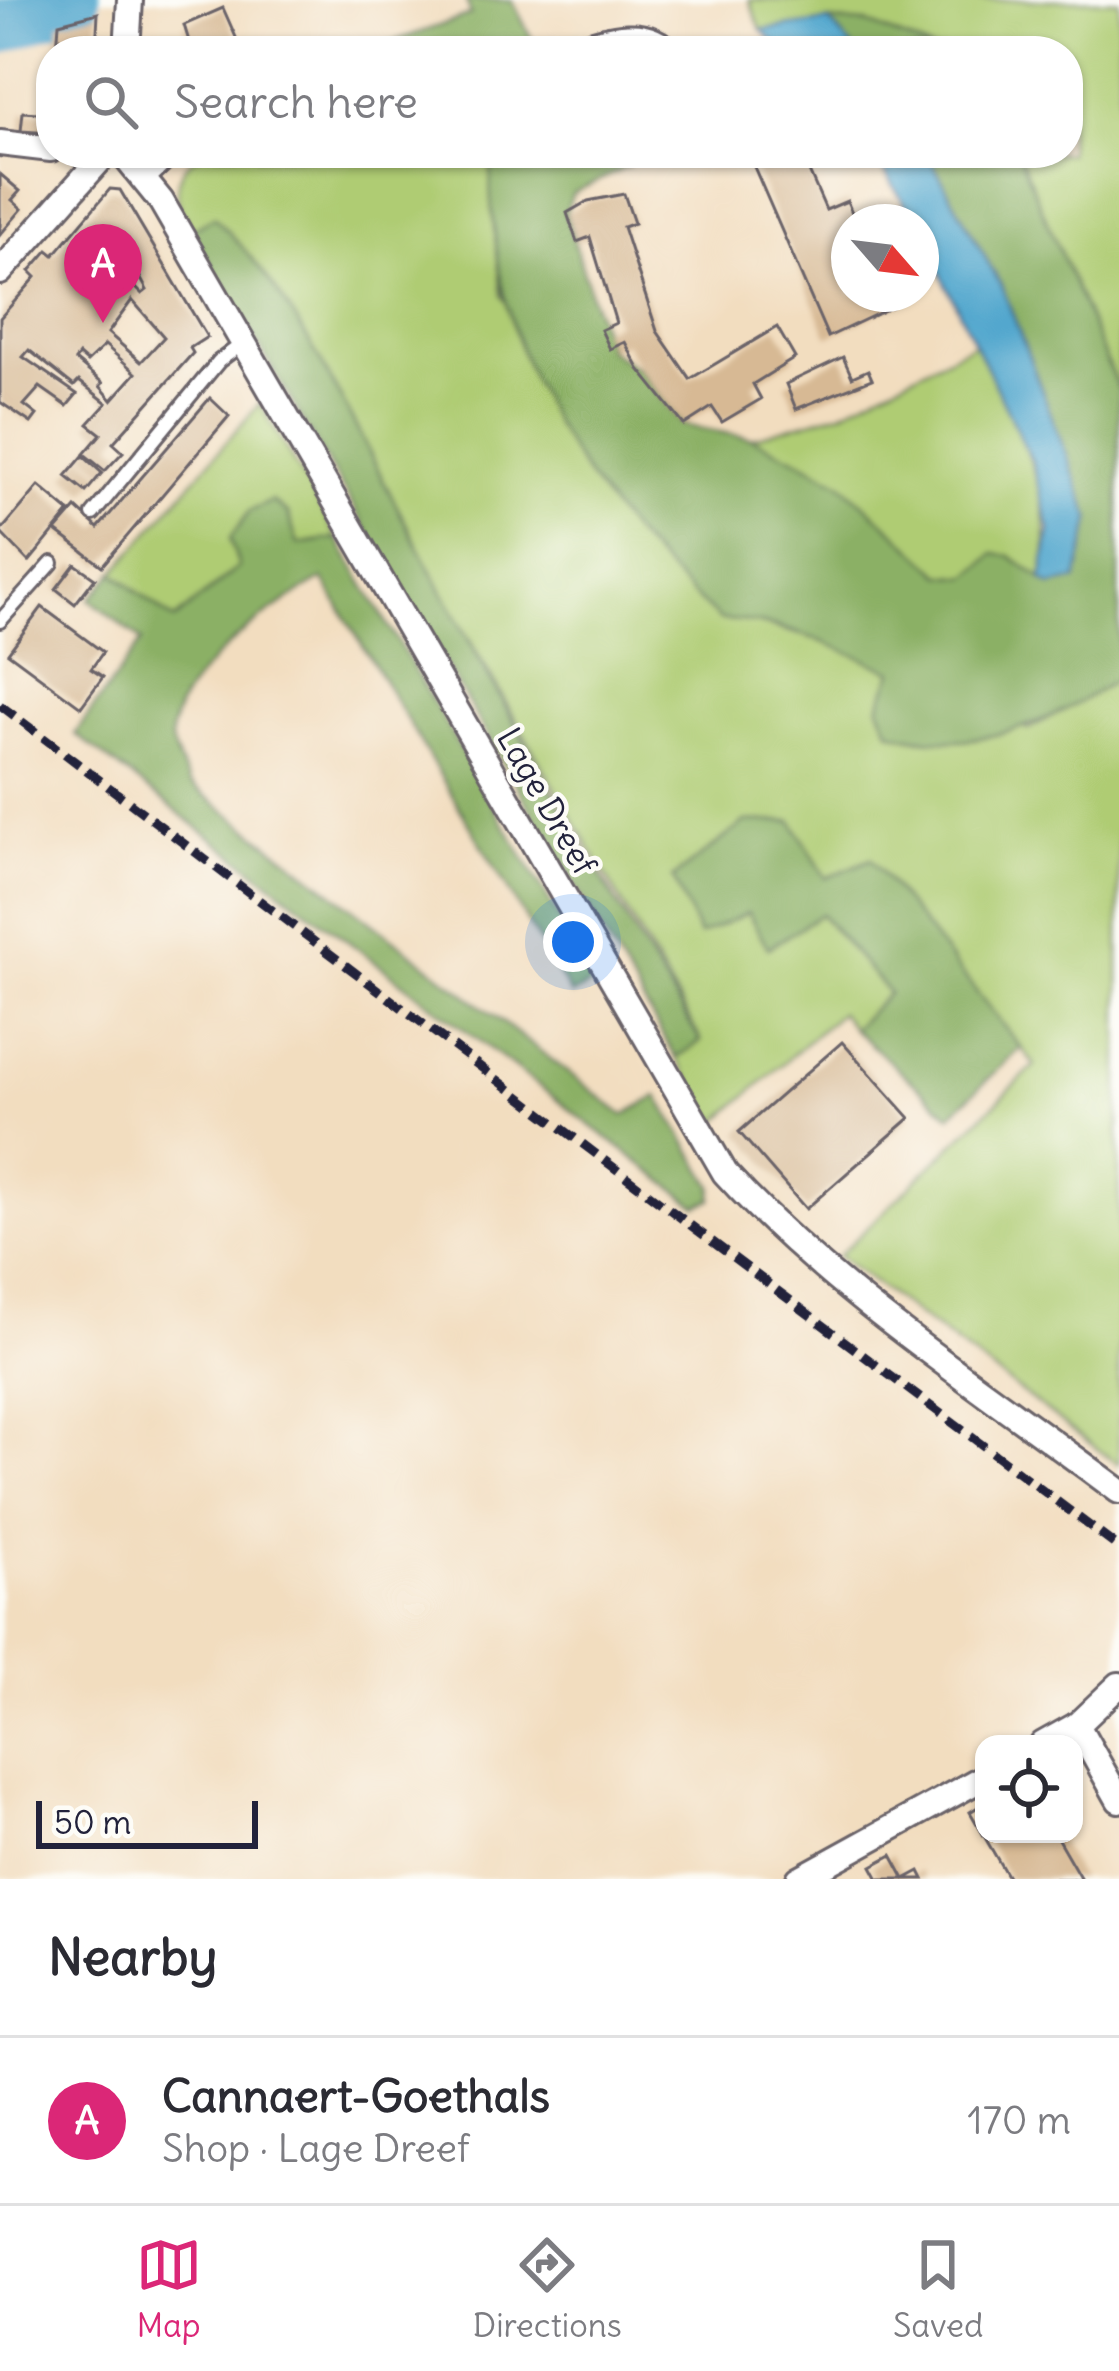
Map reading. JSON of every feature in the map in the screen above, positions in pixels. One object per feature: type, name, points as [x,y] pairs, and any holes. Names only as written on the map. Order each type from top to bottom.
[{"type":"street","points":[[0,143],[36,147]]},
{"type":"street","points":[[0,272],[80,168]]},
{"type":"street","name":"Lage Dreef","points":[[135,168],[725,1172],[770,1222],[828,1272],[1119,1491]]},
{"type":"street","points":[[1059,1735],[1077,1725],[1119,1685]]},
{"type":"street","points":[[1077,1725],[1119,1800]]},
{"type":"street","points":[[799,1879],[975,1782]]},
{"type":"lane","points":[[601,36],[630,28],[658,36]]},
{"type":"lane","points":[[147,181],[161,168]]},
{"type":"lane","points":[[93,514],[219,361],[242,344]]},
{"type":"lane","points":[[0,621],[52,563]]},
{"type":"green space","points":[[466,0],[512,0],[530,36],[409,36],[471,15]]},
{"type":"green space","points":[[749,0],[1119,0],[1119,391],[1024,168],[1083,168],[1083,36],[898,36],[867,23],[761,30]]},
{"type":"green space","points":[[829,21],[867,23],[898,36],[842,36]]},
{"type":"green space","points":[[184,168],[495,168],[492,207],[502,296],[743,619],[827,642],[1029,729],[1119,677],[1119,1465],[838,1256],[1035,1065],[871,860],[826,879],[792,821],[699,935],[748,913],[769,948],[820,914],[889,993],[853,1029],[840,1013],[717,1122],[676,1058],[701,1040],[454,613],[311,347],[191,230],[178,197]]},
{"type":"green space","points":[[492,168],[625,168],[573,193],[565,213],[608,349],[638,369],[683,425],[751,438],[841,483],[942,575],[968,577],[994,554],[1010,556],[1051,585],[1077,579],[1003,289],[935,168],[1024,168],[1119,391],[1119,677],[1068,708],[1010,731],[980,738],[920,738],[890,731],[879,707],[893,671],[787,630],[720,620],[639,541],[604,498],[545,405],[506,301]]},
{"type":"green space","points":[[214,217],[246,251],[302,329],[554,794],[701,1041],[676,1058],[191,230]]},
{"type":"green space","points":[[975,343],[1017,428],[1039,487],[1046,548],[1042,580],[1010,556],[968,577],[942,575],[751,438],[841,412]]},
{"type":"green space","points":[[260,403],[337,538],[298,544],[288,514],[240,566],[174,620],[114,573]]},
{"type":"green space","points":[[272,501],[288,514],[298,544],[337,538],[596,981],[571,995],[323,579],[254,624],[188,691],[175,715],[171,739],[189,783],[624,1115],[658,1096],[713,1186],[712,1200],[697,1206],[75,734],[142,641],[90,599],[114,573],[174,620],[239,567],[230,539],[250,511]]},
{"type":"green space","points":[[792,821],[826,878],[871,859],[1021,1048],[950,1115],[853,1029],[889,993],[821,914],[768,948],[748,913],[699,935],[673,878],[745,822]]},
{"type":"water","points":[[829,21],[842,36],[768,36],[761,30]]},
{"type":"water","points":[[882,168],[935,168],[1003,289],[1091,519],[1077,580],[1051,586],[1042,580],[1050,529],[1032,461],[939,270],[939,204],[905,204]]},
{"type":"building","points":[[223,8],[235,36],[187,36],[184,25]]},
{"type":"building","points":[[98,13],[97,36],[58,36],[59,23]]},
{"type":"building","points":[[23,112],[36,113],[36,132],[21,131]]},
{"type":"building","points":[[755,168],[808,168],[826,210],[831,208],[831,312],[881,312],[828,337]]},
{"type":"building","points":[[0,174],[20,191],[12,200],[22,209],[0,235]]},
{"type":"building","points":[[110,189],[120,190],[207,337],[190,348],[193,353],[113,443],[123,452],[105,471],[84,454],[101,434],[88,424],[107,403],[79,381],[74,386],[29,350],[23,357],[77,394],[67,406],[40,387],[24,405],[37,415],[31,423],[0,402],[0,318],[36,277],[30,271],[48,250],[54,255]],"holes":[[[115,251],[134,266],[147,290],[142,294],[108,260]],[[132,300],[164,337],[141,362],[108,333]],[[105,345],[136,373],[112,400],[100,386],[103,383],[75,360],[79,355],[87,362]]]},
{"type":"building","points":[[624,194],[634,223],[623,227],[657,331],[690,379],[777,327],[795,358],[753,384],[761,399],[722,422],[712,407],[684,425],[639,369],[625,342],[610,349],[601,330],[616,323],[590,237],[577,242],[567,213],[588,201]]},
{"type":"building","points":[[843,357],[852,377],[868,370],[872,379],[796,409],[786,384]]},
{"type":"building","points":[[210,398],[229,416],[102,566],[56,531],[76,508],[98,528]]},
{"type":"building","points":[[83,456],[102,473],[86,492],[66,476]]},
{"type":"building","points":[[39,486],[70,512],[29,562],[0,532]]},
{"type":"building","points":[[75,564],[95,578],[75,604],[56,589]]},
{"type":"building","points":[[42,607],[103,652],[91,669],[103,677],[81,707],[8,653]]},
{"type":"building","points":[[842,1042],[910,1118],[806,1209],[739,1132]]},
{"type":"building","points":[[988,1843],[1060,1843],[1081,1879],[1009,1879]]},
{"type":"building","points":[[892,1855],[905,1879],[879,1879],[872,1866]]},
{"type":"waterway","points":[[0,27],[73,0]]},
{"type":"railway","points":[[0,705],[1119,1548]]},
{"type":"place","name":"Cannaert-Goethals","points":[[103,323]]}]
